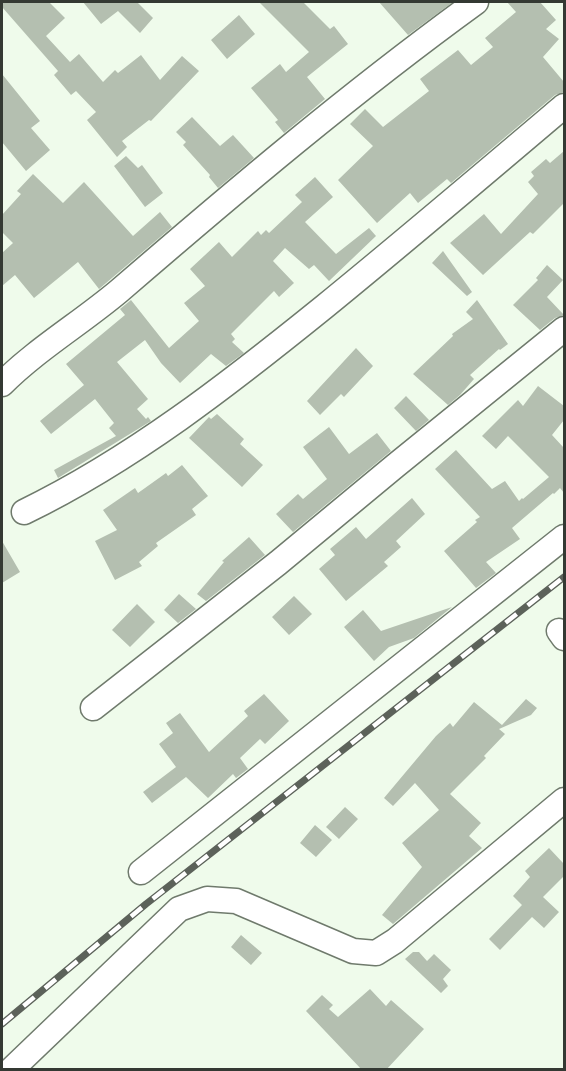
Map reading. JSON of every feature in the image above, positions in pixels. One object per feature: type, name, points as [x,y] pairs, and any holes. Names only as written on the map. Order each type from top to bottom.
[{"type":"street","points":[[2,384],[19,366],[118,292],[278,156],[399,58],[476,2]]},
{"type":"street","points":[[24,512],[52,498],[140,444],[244,371],[380,261],[564,106]]},
{"type":"street","points":[[93,708],[278,563],[564,329]]},
{"type":"street","points":[[141,872],[564,537]]},
{"type":"street","points":[[11,1070],[179,909],[207,899],[236,900],[353,951],[375,953],[395,941],[564,800]]},
{"type":"building","points":[[2,2],[49,2],[65,18],[46,36],[70,62],[79,54],[103,82],[115,70],[118,73],[141,55],[160,80],[182,56],[199,71],[151,121],[149,120],[122,141],[127,147],[117,157],[87,120],[96,112],[76,91],[71,95],[54,75],[58,71],[2,7]]},
{"type":"building","points":[[83,2],[137,2],[153,18],[140,33],[118,11],[101,24]]},
{"type":"building","points":[[259,2],[303,2],[330,29],[334,26],[348,44],[307,77],[325,99],[284,133],[275,122],[278,120],[251,88],[280,64],[286,72],[309,52]]},
{"type":"building","points":[[379,2],[453,2],[408,35]]},
{"type":"building","points":[[507,2],[540,2],[556,20],[546,29],[559,39],[543,57],[564,82],[564,92],[555,95],[451,183],[447,179],[418,203],[410,193],[377,223],[338,180],[373,146],[350,124],[365,109],[383,127],[429,91],[420,79],[458,50],[471,65],[493,47],[485,38],[516,12]]},
{"type":"building","points":[[239,15],[255,34],[227,59],[211,40]]},
{"type":"building","points":[[2,74],[40,121],[31,128],[50,150],[26,171],[2,142]]},
{"type":"building","points":[[192,117],[220,146],[233,135],[254,158],[218,188],[209,177],[210,175],[183,145],[186,142],[176,132]]},
{"type":"building","points":[[564,151],[564,203],[533,234],[530,232],[483,275],[450,243],[484,214],[501,234],[538,194],[528,182],[534,176],[531,172],[546,159],[550,163]]},
{"type":"building","points":[[126,156],[138,168],[142,165],[163,193],[145,207],[114,166]]},
{"type":"building","points":[[33,174],[63,203],[84,182],[133,236],[160,212],[172,227],[99,289],[78,262],[34,298],[15,275],[2,286],[2,253],[13,243],[2,232],[2,215],[21,194],[17,191]]},
{"type":"building","points":[[315,177],[333,197],[305,222],[336,254],[369,228],[376,236],[329,281],[314,265],[309,269],[285,248],[273,261],[294,283],[279,297],[274,291],[231,334],[235,339],[232,342],[244,353],[226,366],[211,354],[180,383],[161,363],[145,340],[117,362],[148,399],[137,409],[151,421],[58,478],[54,470],[116,436],[109,428],[114,423],[95,399],[51,434],[40,421],[84,385],[66,364],[125,315],[120,309],[131,300],[169,348],[199,321],[184,303],[205,286],[190,269],[219,242],[232,257],[258,231],[261,235],[266,230],[269,233],[302,202],[295,195]]},
{"type":"building","points":[[443,251],[472,292],[467,296],[432,263]]},
{"type":"building","points":[[547,265],[563,280],[547,297],[564,315],[555,318],[540,330],[513,305],[538,280],[536,278]]},
{"type":"building","points":[[477,300],[508,344],[499,349],[470,375],[474,379],[448,405],[413,374],[453,336],[452,334],[473,319],[466,312]]},
{"type":"building","points":[[356,348],[373,366],[344,397],[341,394],[320,415],[307,401]]},
{"type":"building","points":[[538,386],[564,406],[564,420],[552,435],[564,448],[564,493],[560,488],[512,528],[520,539],[486,562],[496,573],[476,588],[444,551],[480,517],[435,469],[456,450],[492,489],[505,481],[519,501],[523,499],[549,477],[508,436],[496,449],[482,436],[518,400],[523,406]]},
{"type":"building","points":[[406,396],[429,420],[416,431],[394,408]]},
{"type":"building","points":[[217,414],[244,439],[240,444],[263,465],[242,487],[189,438],[209,417],[211,419]]},
{"type":"building","points":[[329,427],[349,454],[377,433],[391,451],[293,532],[276,514],[298,494],[303,499],[327,479],[303,447]]},
{"type":"building","points":[[182,465],[208,496],[192,509],[196,515],[156,543],[158,546],[139,562],[142,566],[115,580],[95,541],[117,530],[103,510],[135,488],[138,493],[166,473],[168,476]]},
{"type":"building","points":[[412,498],[425,514],[396,541],[401,547],[384,562],[388,566],[346,601],[319,569],[335,555],[330,549],[356,527],[366,539]]},
{"type":"building","points":[[249,537],[265,555],[206,601],[197,594],[224,562],[222,561]]},
{"type":"building","points":[[2,541],[20,572],[2,583]]},
{"type":"building","points":[[179,594],[196,609],[178,623],[164,610]]},
{"type":"building","points":[[294,596],[312,614],[289,635],[272,617]]},
{"type":"building","points":[[137,604],[155,622],[130,647],[112,630]]},
{"type":"building","points":[[452,607],[414,638],[389,647],[374,661],[344,627],[363,610],[381,631]]},
{"type":"building","points":[[264,694],[289,721],[265,744],[260,739],[240,758],[248,769],[236,778],[233,774],[208,798],[186,777],[152,803],[143,792],[176,767],[159,744],[173,733],[166,723],[180,713],[209,752],[248,716],[244,711]]},
{"type":"building","points":[[526,699],[537,708],[531,715],[499,729],[505,734],[484,756],[486,758],[450,794],[481,823],[469,836],[482,848],[393,924],[382,915],[422,867],[402,843],[439,810],[415,783],[393,806],[384,798],[436,736],[450,723],[453,727],[474,702],[502,725]]},
{"type":"building","points":[[345,807],[358,819],[339,839],[326,827]]},
{"type":"building","points":[[315,825],[332,840],[316,857],[300,843]]},
{"type":"building","points":[[549,848],[564,864],[564,876],[543,897],[559,912],[544,928],[532,917],[500,950],[489,939],[522,905],[513,896],[530,877],[525,871]]},
{"type":"building","points":[[241,935],[262,953],[251,965],[231,947]]},
{"type":"building","points":[[413,952],[419,952],[427,961],[434,954],[451,970],[443,979],[448,986],[441,993],[405,959]]},
{"type":"building","points":[[370,989],[386,1006],[391,1000],[424,1029],[386,1070],[362,1070],[306,1011],[322,995],[333,1005],[329,1009],[338,1017]]},
{"type":"railway","points":[[2,1024],[146,904],[564,577]]}]
